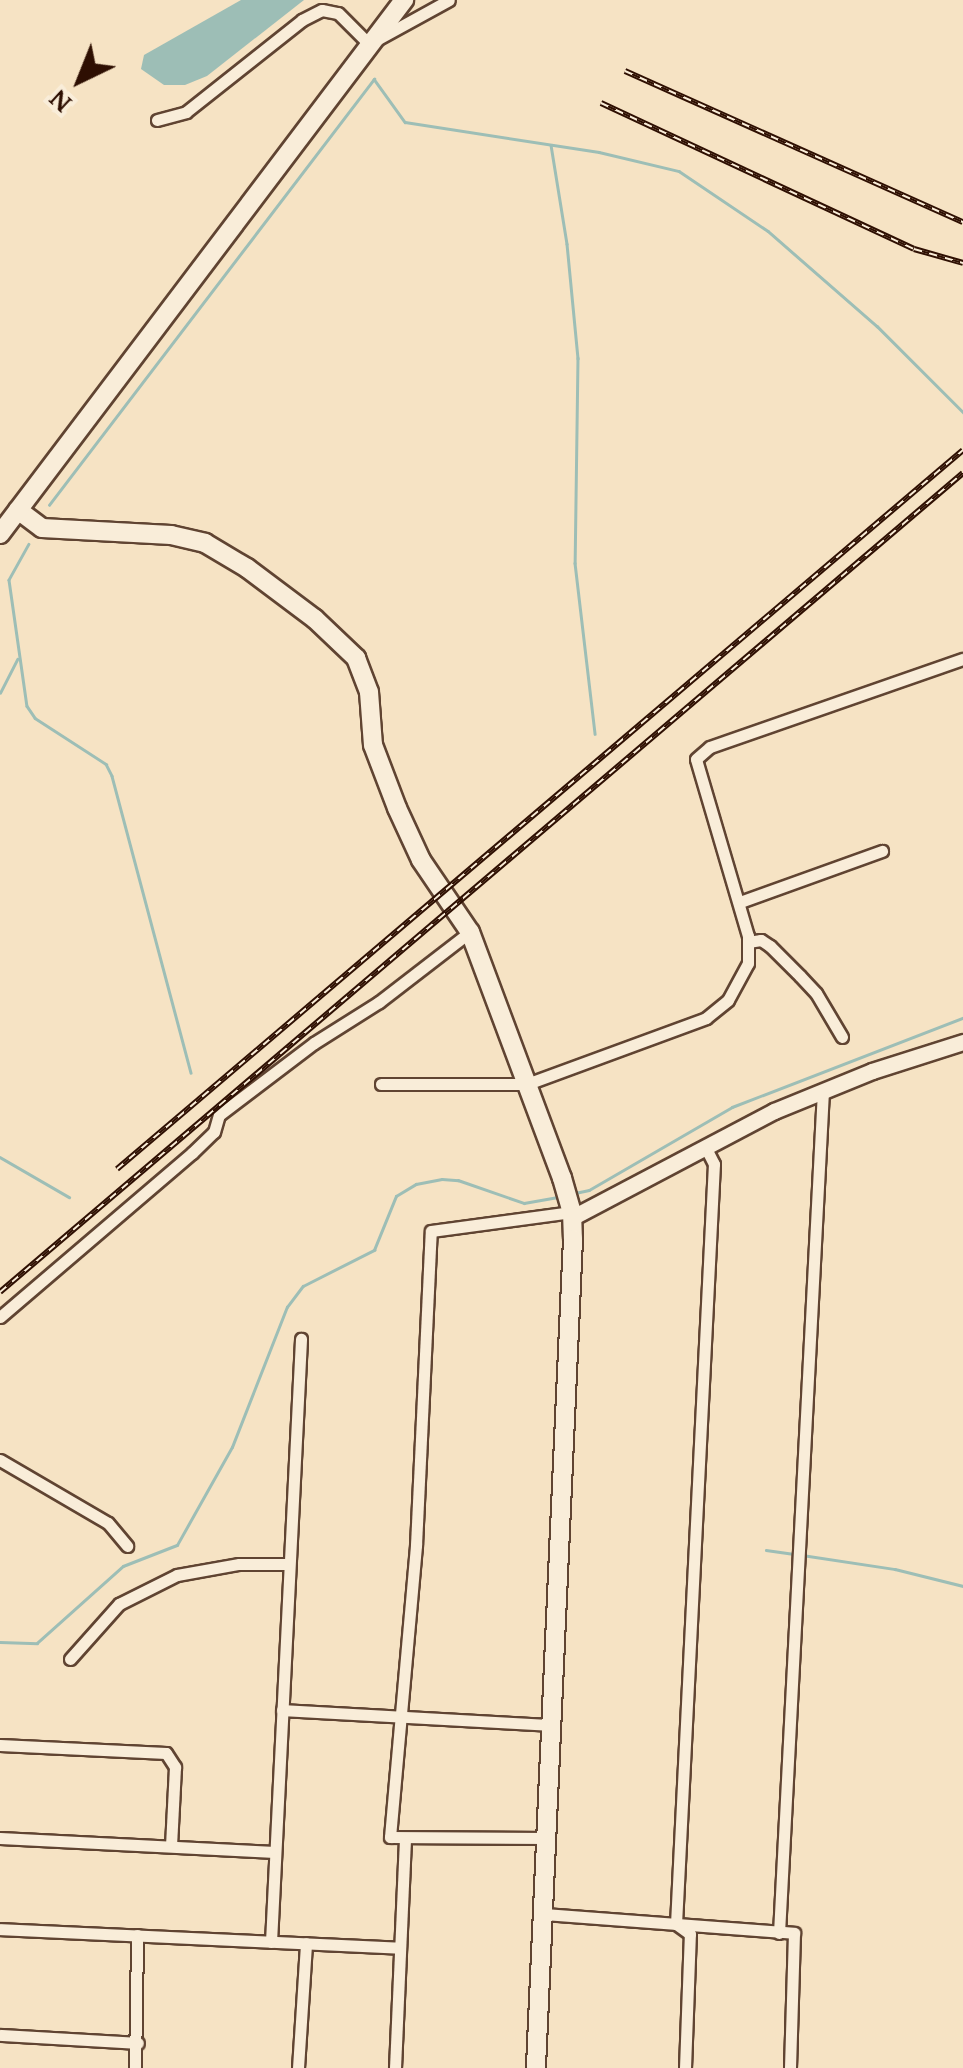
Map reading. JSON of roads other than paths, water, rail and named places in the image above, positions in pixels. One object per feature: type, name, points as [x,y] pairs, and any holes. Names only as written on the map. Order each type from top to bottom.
[{"type":"main road","points":[[1,533],[404,0]]},
{"type":"main road","points":[[18,510],[42,528]]},
{"type":"main road","points":[[1,533],[19,525],[171,535],[205,543],[247,568],[346,646],[364,672],[373,745],[408,835],[470,932],[562,1178],[572,1215],[536,2068]]},
{"type":"street","points":[[157,120],[186,112],[302,20],[322,10],[338,13],[369,44],[449,0]]},
{"type":"street","points":[[381,1084],[526,1084],[706,1018],[728,1000],[748,964],[748,942],[740,902],[696,758],[710,747],[963,659]]},
{"type":"street","points":[[740,902],[882,851]]},
{"type":"street","points":[[0,1316],[192,1153],[214,1132],[220,1114],[470,932]]},
{"type":"street","points":[[748,942],[761,940],[800,976],[842,1037]]},
{"type":"street","points":[[547,1838],[390,1837],[416,1544],[431,1231],[572,1215],[705,1146],[824,1091],[963,1042]]},
{"type":"street","points":[[778,1932],[824,1091]]},
{"type":"street","points":[[676,1924],[714,1164],[705,1146]]},
{"type":"street","points":[[270,1942],[301,1339]]},
{"type":"street","points":[[0,1460],[79,1503],[108,1523],[128,1546]]},
{"type":"street","points":[[70,1659],[119,1604],[177,1575],[239,1564],[290,1564]]},
{"type":"street","points":[[282,1710],[552,1725]]},
{"type":"street","points":[[0,1745],[166,1754],[175,1767],[172,1846]]},
{"type":"street","points":[[0,1838],[275,1852]]},
{"type":"street","points":[[395,2068],[405,1840]]},
{"type":"street","points":[[543,1914],[794,1933],[790,2068]]},
{"type":"street","points":[[676,1924],[690,1934],[685,2068]]},
{"type":"street","points":[[0,1929],[400,1948]]},
{"type":"street","points":[[134,2068],[138,2043],[137,1935]]},
{"type":"street","points":[[298,2068],[306,1943]]},
{"type":"street","points":[[0,2035],[138,2043]]},
{"type":"water","points":[[241,0],[304,0],[207,76],[185,85],[164,85],[141,69],[144,55]]},
{"type":"waterway","points":[[49,505],[374,79],[405,122],[599,152],[679,171],[768,231],[877,326],[963,412]]},
{"type":"waterway","points":[[551,145],[567,244],[578,358],[575,563],[595,734]]},
{"type":"waterway","points":[[29,544],[9,580],[27,706],[35,718],[106,764],[112,776],[191,1073]]},
{"type":"waterway","points":[[0,693],[17,659]]},
{"type":"waterway","points":[[575,1193],[589,1190],[732,1107],[963,1018]]},
{"type":"waterway","points":[[0,1157],[69,1197]]},
{"type":"waterway","points":[[0,1642],[37,1643],[123,1566],[177,1545],[232,1447],[287,1307],[303,1286],[374,1250],[396,1196],[416,1184],[442,1179],[458,1180],[524,1203],[557,1197]]},
{"type":"waterway","points":[[766,1550],[794,1554]]},
{"type":"waterway","points":[[802,1555],[895,1569],[963,1586]]},
{"type":"railway","points":[[625,71],[963,222]]},
{"type":"railway","points":[[601,103],[914,249],[963,263]]},
{"type":"railway","points":[[117,1169],[963,450]]},
{"type":"railway","points":[[0,1292],[963,473]]}]
